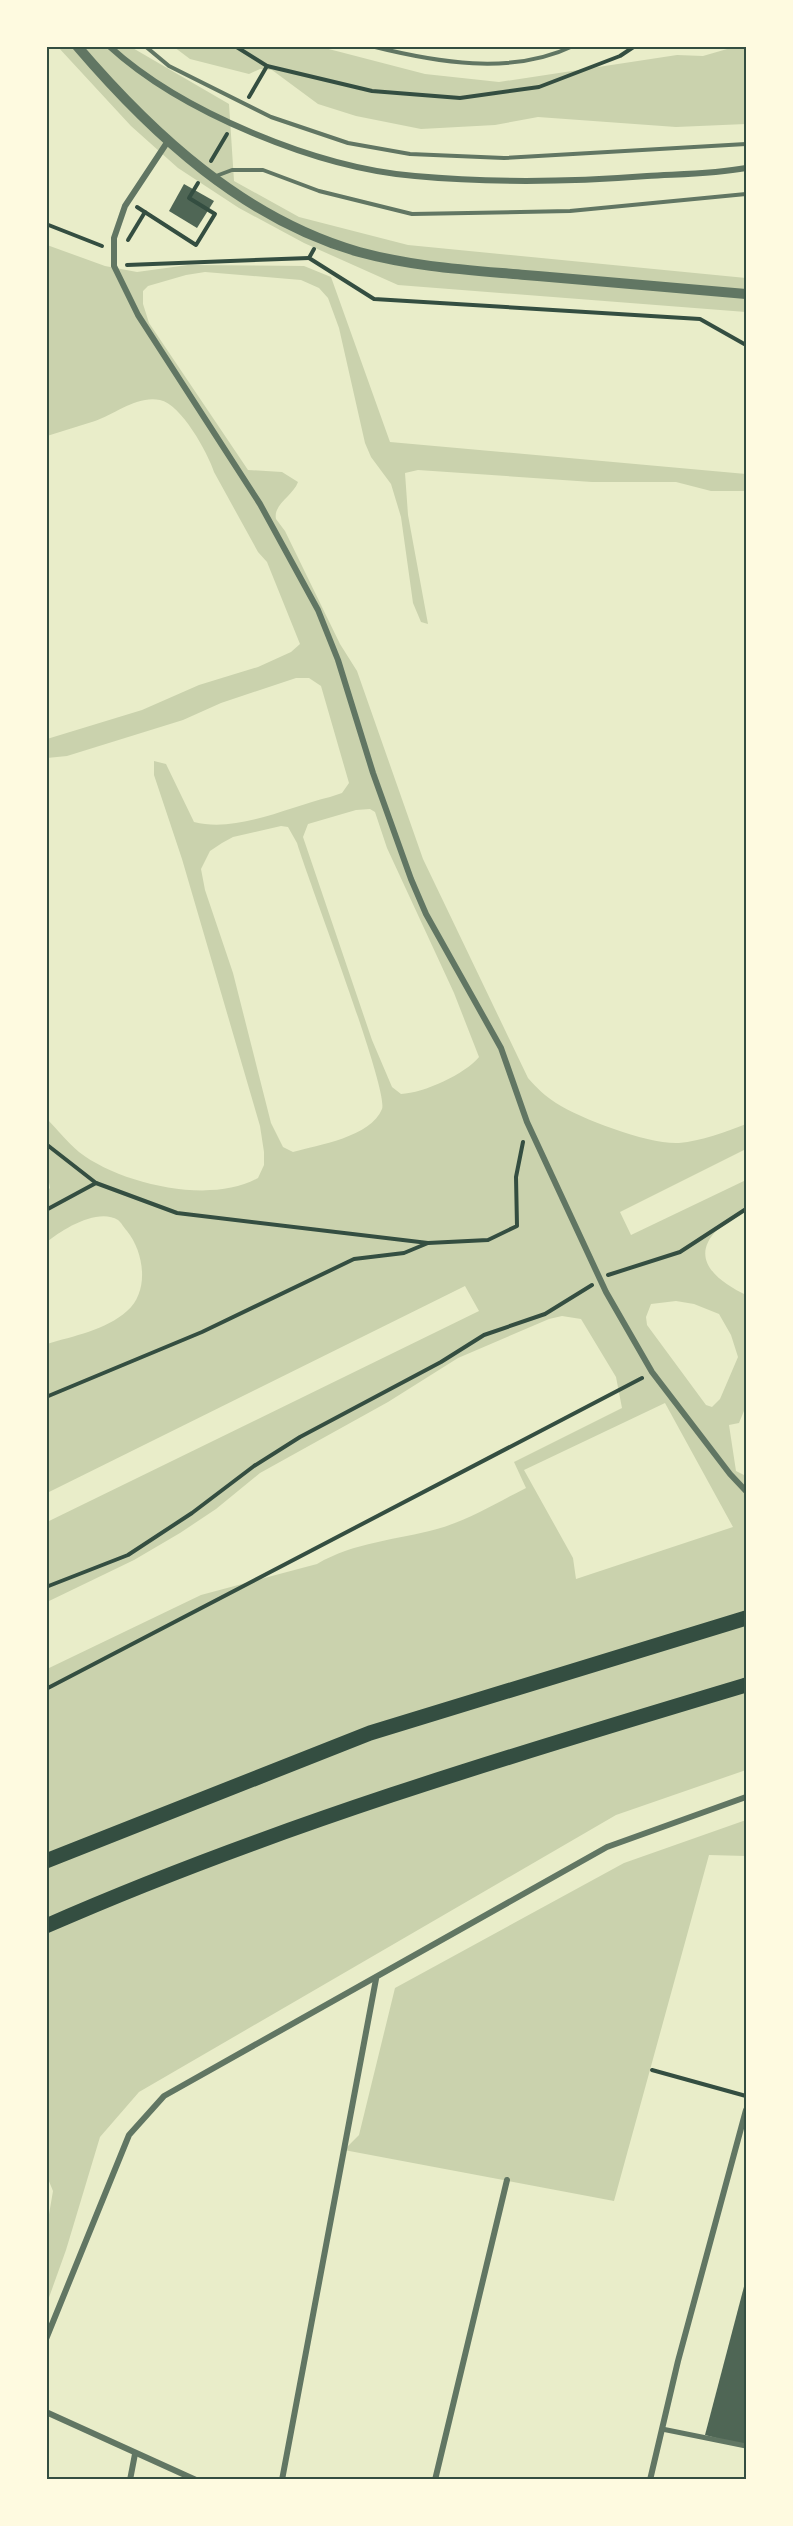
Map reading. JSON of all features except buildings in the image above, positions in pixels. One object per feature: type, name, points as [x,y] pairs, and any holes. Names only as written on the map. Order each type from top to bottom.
[{"type":"highway","points":[[46,1861],[370,1733],[747,1618]]},
{"type":"highway","points":[[46,1926],[167,1876],[264,1840],[512,1757],[747,1684]]},
{"type":"street","points":[[77,46],[123,97],[168,141],[210,173],[259,208],[305,231],[357,251],[434,267],[747,294]]},
{"type":"street","points":[[109,46],[137,72],[185,100],[228,121],[295,149],[390,172],[413,176],[557,180],[620,178],[747,168]]},
{"type":"street","points":[[168,141],[128,201],[114,238],[114,266],[138,315],[260,504],[318,610],[338,660],[373,773],[411,879],[426,914],[501,1048],[527,1122],[606,1292],[652,1372],[730,1474],[747,1491]]},
{"type":"street","points":[[46,2339],[129,2135],[164,2096],[376,1979],[607,1847],[747,1797]]},
{"type":"street","points":[[282,2480],[376,1979]]},
{"type":"street","points":[[650,2480],[747,2110]]},
{"type":"street","points":[[435,2480],[507,2181]]},
{"type":"street","points":[[46,2412],[196,2480]]},
{"type":"street","points":[[662,2428],[747,2446]]},
{"type":"street","points":[[130,2480],[135,2454]]},
{"type":"lane","points":[[145,46],[169,66],[271,117],[348,143],[410,154],[525,157],[747,144]]},
{"type":"lane","points":[[371,46],[448,61],[522,63],[554,56],[573,46]]},
{"type":"lane","points":[[210,173],[232,170],[263,171],[319,191],[412,214],[570,212],[747,194]]},
{"type":"path","points":[[236,46],[267,66],[372,91],[460,98],[539,87],[620,56],[635,46]]},
{"type":"path","points":[[248,99],[267,66]]},
{"type":"path","points":[[210,173],[230,129]]},
{"type":"path","points":[[128,201],[196,245],[215,214],[189,198],[201,178]]},
{"type":"path","points":[[125,243],[145,212]]},
{"type":"path","points":[[46,224],[114,251]]},
{"type":"path","points":[[309,258],[315,248]]},
{"type":"path","points":[[124,254],[124,265],[309,258],[374,299],[700,319],[747,345]]},
{"type":"path","points":[[46,1144],[96,1183],[177,1213],[428,1243],[488,1240],[517,1226],[516,1177],[527,1122]]},
{"type":"path","points":[[46,1210],[96,1183]]},
{"type":"path","points":[[46,1587],[128,1555],[192,1513],[254,1466],[300,1437],[441,1362],[484,1335],[545,1314],[609,1274],[680,1252],[747,1209]]},
{"type":"path","points":[[46,1397],[202,1332],[354,1259],[404,1253],[428,1243]]},
{"type":"path","points":[[46,1689],[652,1372]]},
{"type":"path","points":[[652,2070],[747,2096]]},
{"type":"green space","points":[[58,47],[131,47],[229,104],[234,181],[299,217],[408,245],[746,278],[746,312],[398,285],[304,243],[239,208],[178,168],[131,126]]},
{"type":"green space","points":[[174,47],[321,47],[425,74],[499,82],[677,55],[703,56],[734,47],[746,47],[746,124],[676,127],[538,117],[495,125],[421,129],[356,116],[318,104],[272,70],[260,69],[249,74],[190,59]]},
{"type":"green space","points":[[47,245],[105,266],[137,272],[188,265],[304,266],[331,277],[390,442],[746,474],[746,491],[711,491],[676,482],[592,482],[418,470],[405,473],[408,515],[428,624],[421,622],[413,603],[401,517],[391,484],[371,457],[365,443],[339,328],[328,298],[319,288],[301,280],[205,272],[148,286],[143,291],[143,304],[149,323],[248,470],[282,472],[298,482],[277,509],[276,519],[285,531],[340,644],[357,671],[423,859],[528,1078],[548,1098],[567,1109],[616,1130],[651,1140],[666,1143],[687,1142],[713,1136],[746,1124],[746,1149],[620,1212],[631,1235],[746,1180],[746,1211],[718,1229],[709,1240],[706,1260],[717,1276],[746,1295],[746,1406],[739,1423],[729,1425],[736,1471],[746,1476],[746,1770],[616,1815],[139,2092],[100,2137],[66,2250],[47,2303],[47,2226],[53,2191],[46,2174],[47,1669],[201,1595],[317,1564],[361,1546],[437,1529],[471,1516],[526,1488],[514,1462],[622,1408],[616,1377],[581,1319],[562,1316],[549,1319],[458,1358],[388,1402],[260,1473],[216,1509],[180,1533],[134,1560],[47,1602],[47,1522],[479,1311],[465,1286],[47,1493],[47,1344],[89,1332],[119,1318],[134,1303],[139,1293],[142,1271],[141,1260],[133,1240],[119,1221],[110,1217],[90,1218],[61,1232],[47,1242],[47,1191],[50,1188],[47,1171],[47,1119],[79,1152],[97,1163],[141,1181],[166,1187],[216,1190],[238,1186],[258,1178],[264,1165],[260,1126],[182,859],[154,775],[154,761],[166,764],[194,822],[210,824],[245,822],[280,812],[342,793],[349,783],[321,686],[309,678],[296,678],[221,703],[183,720],[67,756],[47,758],[47,739],[142,710],[199,685],[258,667],[291,652],[300,644],[267,562],[258,552],[193,430],[168,403],[152,399],[143,400],[95,421],[47,436]],"holes":[[[370,809],[375,812],[387,848],[454,993],[479,1057],[454,1076],[410,1093],[401,1094],[392,1087],[372,1040],[303,837],[308,824],[356,810]],[[281,826],[288,827],[297,843],[361,1026],[381,1094],[382,1109],[367,1127],[329,1143],[293,1152],[283,1147],[271,1123],[233,973],[205,890],[201,869],[210,851],[233,837]],[[676,1301],[694,1304],[719,1314],[731,1335],[738,1357],[720,1399],[712,1407],[706,1405],[647,1325],[646,1317],[651,1304]],[[665,1403],[733,1527],[576,1579],[573,1558],[524,1470]]]},
{"type":"green space","points":[[746,1820],[746,1856],[709,1855],[614,2201],[344,2150],[359,2135],[395,1988],[624,1863]]}]
